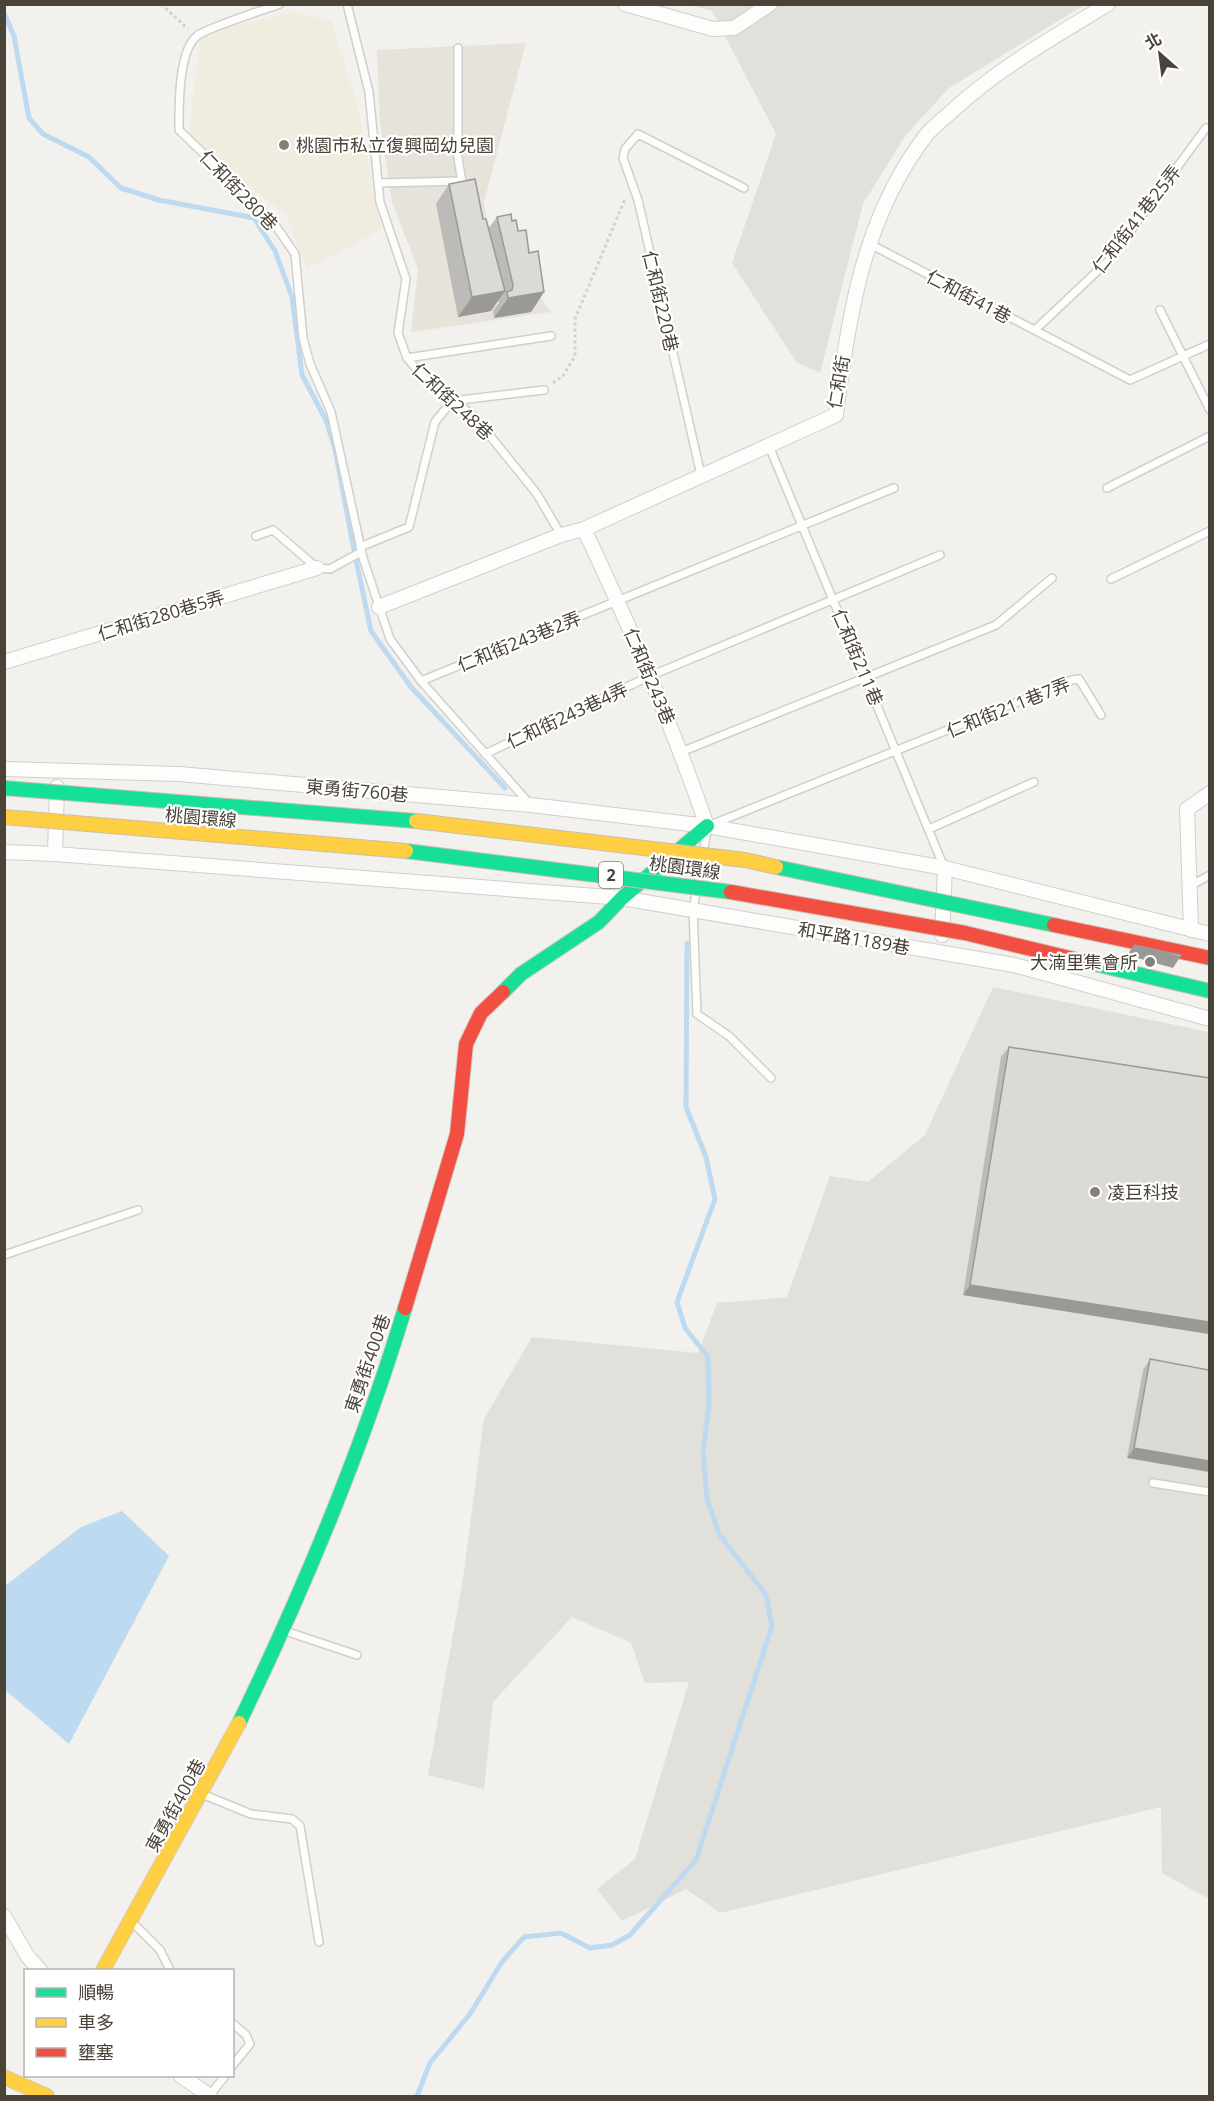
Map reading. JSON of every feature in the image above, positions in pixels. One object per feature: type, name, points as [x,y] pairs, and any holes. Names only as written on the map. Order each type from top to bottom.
[{"type":"main road","name":"桃園環線","points":[[4,788],[222,807],[390,818],[746,860],[1209,958]]},
{"type":"main road","name":"桃園環線","points":[[4,817],[389,849],[739,893],[965,933],[1209,991]]},
{"type":"main road","name":"東勇街400巷","points":[[104,1969],[231,1740],[284,1631],[347,1474],[398,1333],[457,1134],[466,1044],[481,1013],[521,974],[599,921],[622,898],[708,826]]},
{"type":"main road","points":[[4,2077],[29,2093],[47,2097]]},
{"type":"street","points":[[625,4],[713,29],[734,28],[770,4]]},
{"type":"street","name":"仁和街","points":[[379,607],[561,535],[584,529],[836,415],[845,337],[867,243],[895,183],[928,132],[978,87],[1108,4]]},
{"type":"street","name":"仁和街243巷","points":[[584,529],[650,676],[708,826]]},
{"type":"street","name":"仁和街280巷5弄","points":[[4,662],[317,568]]},
{"type":"street","name":"東勇街760巷","points":[[4,769],[179,774],[531,805],[708,826]]},
{"type":"street","points":[[55,854],[58,770]]},
{"type":"street","points":[[1191,930],[1186,808],[1209,793]]},
{"type":"street","points":[[708,826],[945,868],[1209,934]]},
{"type":"street","name":"和平路1189巷","points":[[4,852],[622,898],[1014,965],[1209,1019]]},
{"type":"street","points":[[941,953],[945,868]]},
{"type":"street","points":[[4,1916],[28,1957],[38,1969]]},
{"type":"street","points":[[29,2093],[38,2077]]},
{"type":"street","points":[[182,2077],[209,2096]]},
{"type":"lane","points":[[197,36],[280,4]]},
{"type":"lane","name":"仁和街248巷","points":[[347,4],[369,92],[380,202],[406,279],[398,333],[407,358],[428,382],[474,416],[537,494],[561,535]]},
{"type":"lane","name":"仁和街280巷","points":[[197,36],[185,55],[179,101],[179,130],[271,219],[295,254],[303,338],[310,364],[334,423],[338,455],[361,549],[390,639],[421,681],[531,805]]},
{"type":"lane","points":[[458,48],[458,158],[466,200]]},
{"type":"lane","name":"仁和街41巷25弄","points":[[1035,330],[1108,261],[1206,128]]},
{"type":"lane","name":"仁和街220巷","points":[[701,475],[638,200],[623,158],[625,149],[638,134],[744,188]]},
{"type":"lane","points":[[379,183],[462,181]]},
{"type":"lane","name":"仁和街41巷","points":[[867,243],[1130,380],[1182,356]]},
{"type":"lane","points":[[1160,310],[1209,410]]},
{"type":"lane","points":[[407,358],[551,336]]},
{"type":"lane","points":[[1182,356],[1209,344]]},
{"type":"lane","points":[[256,536],[273,530],[317,568],[330,569],[361,549],[409,527],[435,422],[452,401],[544,390]]},
{"type":"lane","points":[[1107,488],[1209,436]]},
{"type":"lane","name":"仁和街211巷","points":[[769,446],[945,868]]},
{"type":"lane","name":"仁和街243巷2弄","points":[[421,681],[894,488]]},
{"type":"lane","points":[[1111,579],[1209,531]]},
{"type":"lane","name":"仁和街243巷4弄","points":[[485,754],[650,676],[940,555]]},
{"type":"lane","points":[[681,752],[996,625],[1052,578]]},
{"type":"lane","name":"仁和街211巷7弄","points":[[708,826],[898,752],[1072,680],[1079,680],[1084,684],[1101,715]]},
{"type":"lane","points":[[929,829],[1034,782]]},
{"type":"lane","points":[[708,826],[693,910],[697,1014],[729,1036],[771,1078]]},
{"type":"lane","points":[[1188,887],[1209,875]]},
{"type":"lane","points":[[4,1255],[138,1210]]},
{"type":"lane","points":[[1153,1483],[1209,1492]]},
{"type":"lane","points":[[284,1631],[357,1654]]},
{"type":"lane","points":[[202,1794],[251,1814],[292,1819],[300,1826],[319,1942]]},
{"type":"lane","points":[[132,1922],[160,1950],[169,1969]]},
{"type":"lane","points":[[234,2025],[250,2044],[234,2064]]},
{"type":"lane","points":[[209,2096],[224,2077]]},
{"type":"path","points":[[161,4],[197,36]]},
{"type":"path","points":[[544,390],[563,376],[576,356],[576,319],[631,184]]},
{"type":"shaded area","points":[[691,5],[1084,5],[949,88],[905,136],[863,204],[820,373],[797,363],[732,263],[776,134],[712,11]]},
{"type":"shaded area","name":"桃園市私立復興岡幼兒園","points":[[294,12],[331,21],[358,106],[381,230],[307,269],[286,215],[215,160],[189,131],[201,33]]},
{"type":"shaded area","points":[[526,43],[484,202],[487,222],[551,312],[411,332],[418,269],[392,202],[380,123],[377,50]]},
{"type":"shaded area","points":[[993,987],[1209,1032],[1209,1899],[1162,1873],[1161,1807],[720,1913],[686,1889],[622,1921],[597,1889],[635,1859],[689,1682],[645,1683],[631,1643],[572,1617],[493,1702],[484,1789],[428,1775],[463,1578],[484,1419],[532,1337],[698,1353],[717,1303],[787,1297],[830,1176],[868,1182],[925,1135]]},
{"type":"water","points":[[122,1511],[169,1556],[69,1744],[5,1690],[5,1586],[81,1527]]},
{"type":"building","points":[[475,179],[483,219],[486,219],[505,291],[472,297],[449,184]]},
{"type":"building","points":[[511,214],[512,221],[516,220],[518,231],[526,230],[529,253],[538,251],[544,292],[508,298],[507,292],[512,290],[513,285],[497,217]]},
{"type":"building","points":[[1134,945],[1181,955],[1180,957]]},
{"type":"building","name":"凌巨科技","points":[[1009,1047],[1209,1078],[1209,1322],[970,1285]]},
{"type":"building","points":[[1150,1359],[1209,1370],[1209,1461],[1134,1448]]},
{"type":"waterway","points":[[4,13],[14,36],[29,118],[43,134],[89,157],[121,188],[159,200],[254,218],[275,251],[292,297],[302,375],[326,420],[335,449],[354,550]]},
{"type":"waterway","points":[[356,560],[371,631],[411,687],[505,788]]},
{"type":"waterway","points":[[417,2096],[430,2063],[470,2014],[502,1962],[524,1937],[561,1933],[590,1948],[612,1945],[630,1935],[696,1860],[772,1626],[766,1595],[719,1534],[707,1499],[703,1452],[709,1405],[708,1357],[685,1328],[677,1302],[715,1199],[706,1157],[686,1107],[687,943]]},
{"type":"traffic: fast","points":[[4,788],[416,821]]},
{"type":"traffic: fast","points":[[503,992],[521,974],[599,922],[622,898],[707,826]]},
{"type":"traffic: fast","points":[[406,851],[731,892]]},
{"type":"traffic: fast","points":[[776,867],[1054,925]]},
{"type":"traffic: fast","points":[[1086,962],[1210,991]]},
{"type":"traffic: fast","points":[[239,1723],[309,1570],[351,1466],[405,1308]]},
{"type":"traffic: slow","points":[[4,817],[406,851]]},
{"type":"traffic: slow","points":[[416,821],[745,860],[776,867]]},
{"type":"traffic: slow","points":[[104,1969],[239,1723]]},
{"type":"traffic: slow","points":[[4,2077],[47,2096]]},
{"type":"traffic: jam","points":[[731,892],[965,933],[1086,962]]},
{"type":"traffic: jam","points":[[1054,925],[1210,958]]},
{"type":"traffic: jam","points":[[405,1308],[457,1134],[466,1044],[481,1013],[503,992]]},
{"type":"place","name":"桃園市私立復興岡幼兒園","points":[[284,145]]},
{"type":"place","name":"大湳里集會所","points":[[1150,962]]},
{"type":"place","name":"凌巨科技","points":[[1095,1192]]}]
